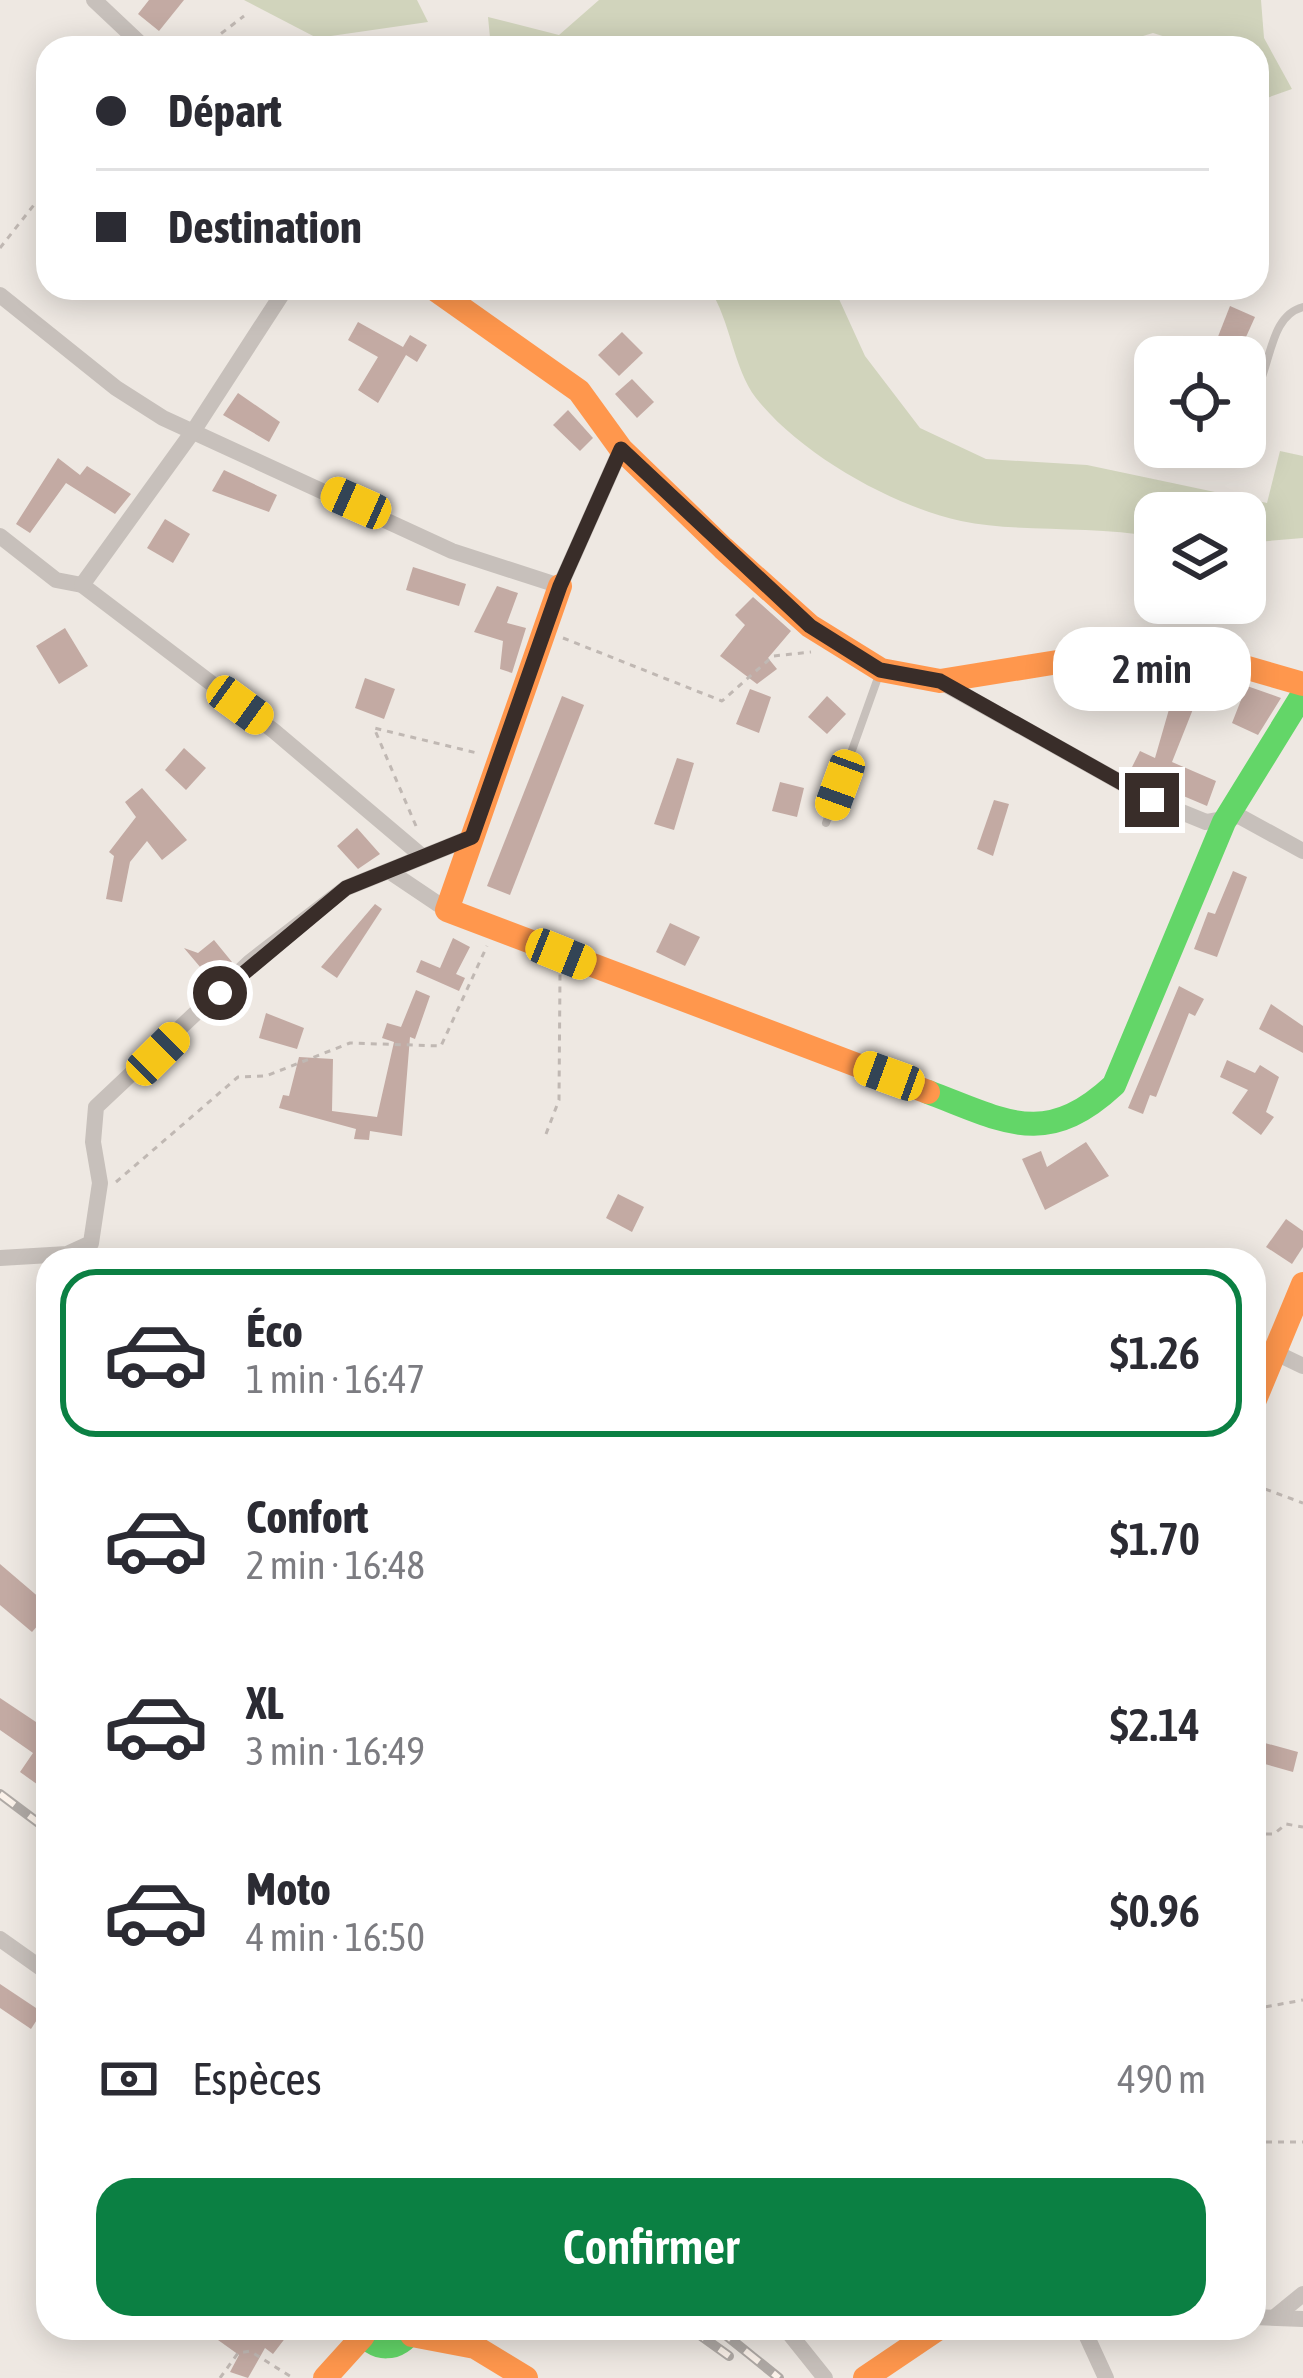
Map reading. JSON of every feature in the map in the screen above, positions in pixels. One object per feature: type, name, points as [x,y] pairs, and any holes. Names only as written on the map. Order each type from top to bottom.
[{"type":"street","points":[[94,0],[132,36]]},
{"type":"street","points":[[0,296],[116,388],[194,430],[452,550],[560,586]]},
{"type":"street","points":[[82,585],[194,430],[278,300]]},
{"type":"street","points":[[450,300],[579,391],[621,449],[810,626],[880,670],[940,681],[1152,800],[1205,822],[1239,816],[1303,850]]},
{"type":"street","points":[[447,910],[560,586],[621,449]]},
{"type":"street","points":[[0,536],[56,580],[82,585],[274,731],[426,856]]},
{"type":"street","points":[[940,681],[1126,651],[1192,652],[1303,685]]},
{"type":"street","points":[[389,872],[447,910],[1012,1124],[1046,1131],[1085,1114],[1114,1085],[1224,822],[1303,694]]},
{"type":"street","points":[[80,1248],[91,1243],[100,1183],[93,1142],[95,1108],[250,962],[346,888],[472,837]]},
{"type":"street","points":[[0,1258],[36,1256]]},
{"type":"street","points":[[1266,1376],[1303,1284]]},
{"type":"street","points":[[1276,1354],[1303,1366]]},
{"type":"street","points":[[0,1939],[36,1964]]},
{"type":"street","points":[[1276,2316],[1303,2294]]},
{"type":"street","points":[[1266,2316],[1303,2319]]},
{"type":"street","points":[[325,2378],[355,2340]]},
{"type":"street","points":[[374,2340],[388,2349],[400,2340]]},
{"type":"street","points":[[448,2340],[475,2347],[526,2378]]},
{"type":"street","points":[[795,2340],[825,2378]]},
{"type":"street","points":[[865,2378],[921,2340]]},
{"type":"street","points":[[1089,2340],[1106,2378]]},
{"type":"lane","points":[[1266,376],[1278,324],[1289,310],[1303,307]]},
{"type":"lane","points":[[826,823],[880,670]]},
{"type":"path","points":[[218,36],[244,16]]},
{"type":"path","points":[[0,248],[36,202]]},
{"type":"path","points":[[544,631],[722,701],[773,656],[813,652]]},
{"type":"path","points":[[426,856],[374,728],[499,761]]},
{"type":"path","points":[[100,1183],[126,1179],[183,1119],[238,1077],[266,1076],[350,1043],[441,1046],[496,928]]},
{"type":"path","points":[[546,1134],[559,1100],[561,954]]},
{"type":"path","points":[[1266,1489],[1303,1502]]},
{"type":"path","points":[[1266,1834],[1286,1824],[1303,1827]]},
{"type":"path","points":[[1266,2007],[1303,2000]]},
{"type":"path","points":[[1266,2142],[1303,2142]]},
{"type":"path","points":[[220,2378],[238,2353],[250,2351],[293,2378]]},
{"type":"green space","points":[[244,0],[417,0],[428,22],[331,36],[313,36]]},
{"type":"green space","points":[[599,0],[1261,0],[1264,36],[490,36],[488,17],[559,35]]},
{"type":"green space","points":[[1269,47],[1292,89],[1269,97]]},
{"type":"green space","points":[[715,300],[839,300],[865,356],[920,428],[986,459],[1087,465],[1215,492],[1134,492],[1134,534],[983,525],[934,514],[849,475],[797,439],[756,398]]},
{"type":"green space","points":[[1280,451],[1303,456],[1303,538],[1266,541],[1266,503]]},
{"type":"building","points":[[149,0],[184,0],[159,31],[138,14]]},
{"type":"building","points":[[1230,306],[1255,317],[1246,336],[1218,336]]},
{"type":"building","points":[[358,322],[403,347],[410,335],[427,345],[417,362],[406,355],[378,403],[358,390],[378,357],[348,340]]},
{"type":"building","points":[[622,332],[643,353],[619,376],[598,355]]},
{"type":"building","points":[[632,379],[654,402],[637,418],[615,394]]},
{"type":"building","points":[[238,393],[280,422],[269,442],[223,415]]},
{"type":"building","points":[[568,410],[593,438],[580,451],[553,425]]},
{"type":"building","points":[[58,458],[80,475],[87,466],[131,494],[115,514],[66,483],[30,533],[16,524]]},
{"type":"building","points":[[224,470],[277,495],[269,512],[212,491]]},
{"type":"building","points":[[165,519],[190,534],[173,563],[147,548]]},
{"type":"building","points":[[413,567],[466,584],[459,606],[406,590]]},
{"type":"building","points":[[497,586],[518,593],[507,623],[526,628],[512,673],[500,669],[503,641],[474,632]]},
{"type":"building","points":[[753,597],[791,631],[768,658],[777,669],[757,684],[720,656],[745,625],[735,615]]},
{"type":"building","points":[[65,628],[88,666],[59,684],[36,646]]},
{"type":"building","points":[[365,678],[395,689],[384,719],[355,708]]},
{"type":"building","points":[[1230,680],[1281,698],[1258,735],[1232,723],[1241,700],[1225,693]]},
{"type":"building","points":[[750,689],[771,697],[759,733],[736,724]]},
{"type":"building","points":[[1174,692],[1197,699],[1172,762],[1216,781],[1207,806],[1129,773],[1140,751],[1155,758]]},
{"type":"building","points":[[562,696],[584,705],[510,895],[487,886]]},
{"type":"building","points":[[827,696],[846,714],[827,734],[808,717]]},
{"type":"building","points":[[184,748],[206,768],[186,790],[165,770]]},
{"type":"building","points":[[677,758],[694,763],[674,830],[654,824]]},
{"type":"building","points":[[780,782],[804,788],[797,817],[772,811]]},
{"type":"building","points":[[142,788],[187,840],[162,860],[147,841],[130,862],[122,902],[106,899],[114,856],[109,852],[136,817],[125,802]]},
{"type":"building","points":[[994,800],[1009,804],[993,856],[977,849]]},
{"type":"building","points":[[357,828],[380,854],[358,869],[337,846]]},
{"type":"building","points":[[1233,871],[1247,877],[1217,957],[1194,949],[1208,912],[1215,914]]},
{"type":"building","points":[[375,904],[382,909],[337,978],[321,967]]},
{"type":"building","points":[[670,923],[700,937],[685,966],[656,952]]},
{"type":"building","points":[[453,938],[470,947],[456,974],[465,978],[459,991],[416,972],[421,960],[440,968]]},
{"type":"building","points":[[214,940],[232,962],[212,981],[184,948],[198,953]]},
{"type":"building","points":[[1179,986],[1204,999],[1195,1016],[1189,1013],[1156,1097],[1150,1095],[1143,1114],[1128,1108]]},
{"type":"building","points":[[416,990],[430,996],[415,1039],[410,1037],[402,1136],[370,1131],[369,1140],[354,1139],[356,1129],[279,1108],[283,1095],[289,1096],[299,1057],[333,1059],[332,1111],[377,1117],[394,1042],[382,1038],[387,1023],[401,1027]]},
{"type":"building","points":[[1271,1004],[1303,1026],[1303,1053],[1259,1029]]},
{"type":"building","points":[[266,1013],[304,1028],[297,1049],[259,1038]]},
{"type":"building","points":[[1227,1060],[1255,1073],[1260,1065],[1279,1077],[1266,1112],[1274,1117],[1261,1135],[1232,1113],[1248,1090],[1220,1077]]},
{"type":"building","points":[[1086,1142],[1109,1176],[1045,1210],[1022,1159],[1041,1151],[1047,1167]]},
{"type":"building","points":[[618,1194],[644,1207],[632,1232],[606,1218]]},
{"type":"building","points":[[1286,1219],[1303,1231],[1303,1247],[1292,1264],[1266,1247]]},
{"type":"building","points":[[0,1564],[36,1595],[36,1628],[32,1632],[0,1605]]},
{"type":"building","points":[[0,1698],[36,1722],[36,1783],[20,1772],[33,1753],[0,1730]]},
{"type":"building","points":[[1266,1743],[1298,1752],[1293,1772],[1266,1764]]},
{"type":"building","points":[[0,1984],[36,2008],[36,2021],[31,2029],[0,2008]]},
{"type":"building","points":[[218,2340],[284,2340],[273,2354],[265,2348],[248,2378],[230,2372],[239,2355]]},
{"type":"railway","points":[[0,1794],[36,1821]]},
{"type":"railway","points":[[707,2340],[729,2356]]},
{"type":"railway","points":[[732,2340],[779,2378]]},
{"type":"traffic: fast","points":[[928,1092],[1002,1119],[1045,1123],[1089,1105],[1114,1085],[1224,822],[1303,694]]},
{"type":"traffic: fast","points":[[370,2340],[386,2346],[403,2340]]},
{"type":"traffic: slow","points":[[450,300],[579,391],[621,449],[723,548],[810,626],[881,670],[940,681],[1126,651],[1192,652],[1303,684]]},
{"type":"traffic: slow","points":[[560,586],[447,910],[928,1092]]},
{"type":"traffic: slow","points":[[1266,1373],[1303,1284]]},
{"type":"traffic: slow","points":[[325,2378],[359,2340]]},
{"type":"traffic: slow","points":[[438,2340],[475,2347],[526,2378]]},
{"type":"traffic: slow","points":[[865,2378],[921,2340]]},
{"type":"route","points":[[220,993],[250,962],[346,888],[472,837],[560,586],[621,449],[810,626],[880,670],[940,681],[1152,800]]}]
